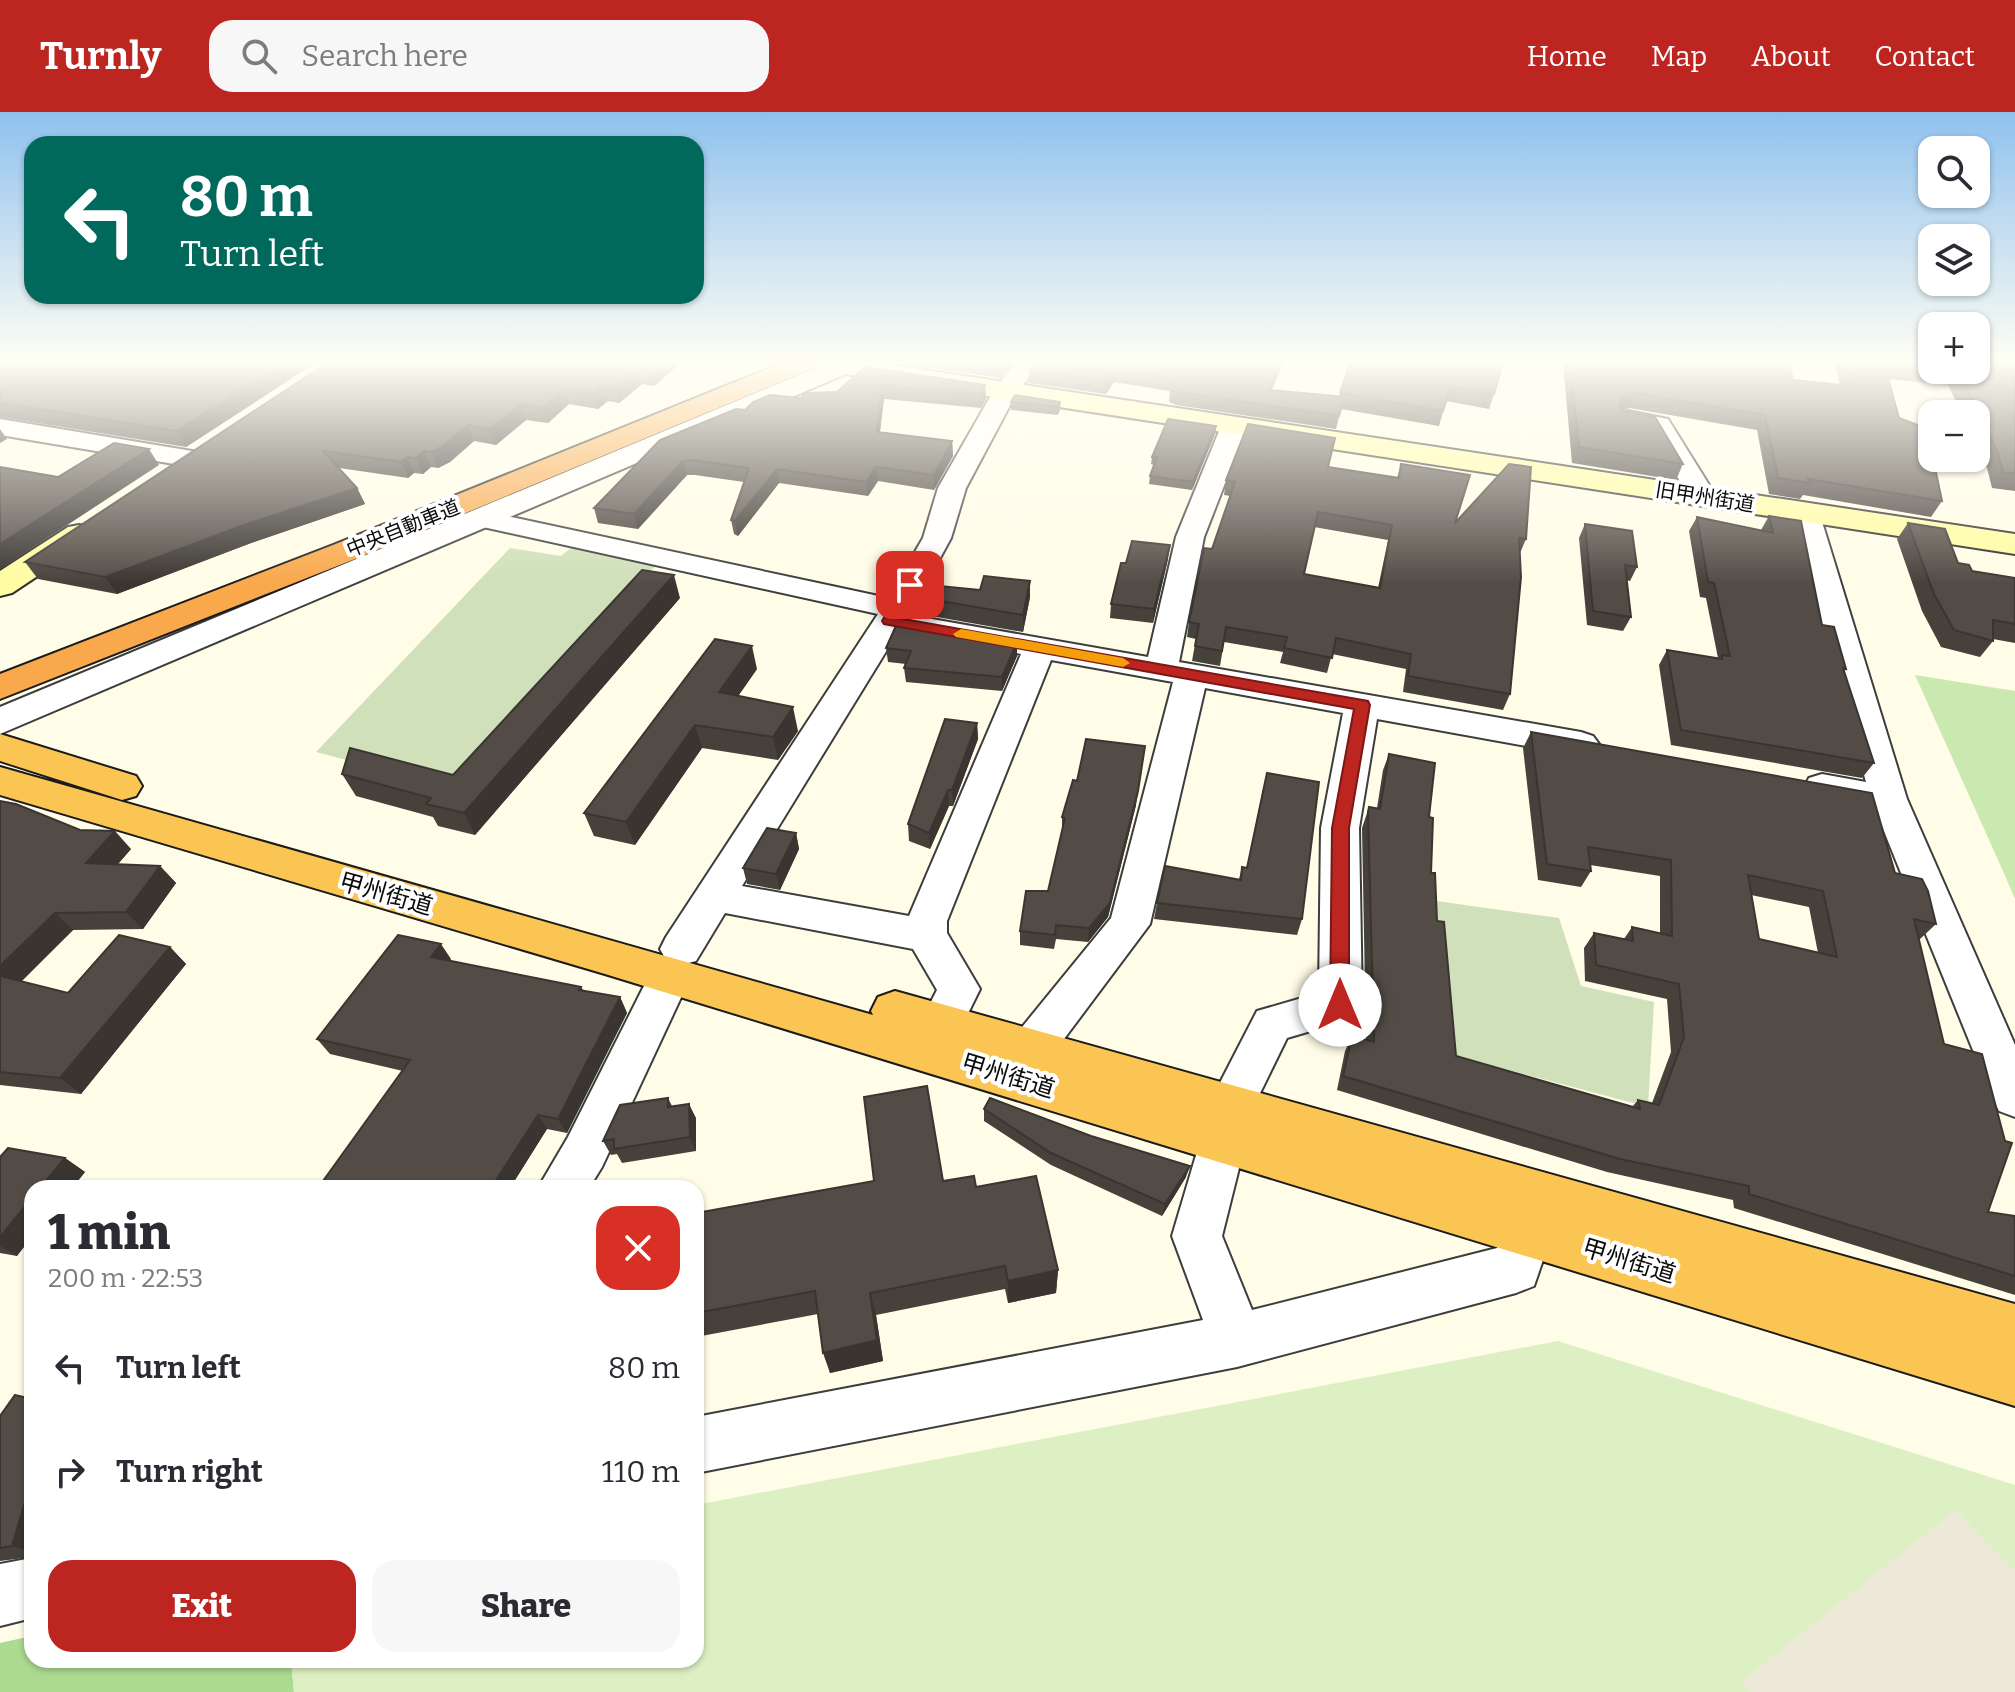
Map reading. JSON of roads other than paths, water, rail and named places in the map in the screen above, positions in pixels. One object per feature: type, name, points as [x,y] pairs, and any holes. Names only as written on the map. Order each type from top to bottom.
[{"type":"highway","name":"中央自動車道","points":[[0,655],[341,527],[567,437]]},
{"type":"highway","name":"中央自動車道","points":[[0,687],[344,552],[625,437]]},
{"type":"highway","points":[[0,701],[344,552]]},
{"type":"highway","name":"甲州街道","points":[[0,747],[675,962],[941,1025],[1030,1050],[1528,1231],[2015,1376]]},
{"type":"highway","name":"甲州街道","points":[[0,781],[675,962],[1227,1123],[2015,1333]]},
{"type":"main road","name":"旧甲州街道","points":[[1318,437],[2015,544]]},
{"type":"main road","points":[[154,484],[205,451]]},
{"type":"main road","points":[[0,586],[102,518]]},
{"type":"street","points":[[83,437],[205,451]]},
{"type":"street","points":[[0,721],[672,437]]},
{"type":"street","points":[[567,1180],[585,1152],[675,962],[893,615],[937,538],[952,488],[980,437]]},
{"type":"street","points":[[1030,1050],[1130,924],[1176,672],[1190,537],[1230,437]]},
{"type":"street","points":[[1667,437],[1702,496]]},
{"type":"street","points":[[1805,512],[1889,799],[2015,1097]]},
{"type":"street","points":[[483,519],[1040,648],[1610,749]]},
{"type":"street","points":[[941,1025],[959,989],[926,935],[927,921],[1040,648]]},
{"type":"street","points":[[1237,1340],[1197,1236],[1227,1123],[1272,1024],[1340,1005],[1340,828],[1362,705]]},
{"type":"street","points":[[1796,783],[1889,799]]},
{"type":"street","points":[[716,896],[926,935]]},
{"type":"street","points":[[704,1443],[1237,1340],[1516,1268],[1528,1231]]},
{"type":"street","points":[[0,1595],[24,1590]]}]
